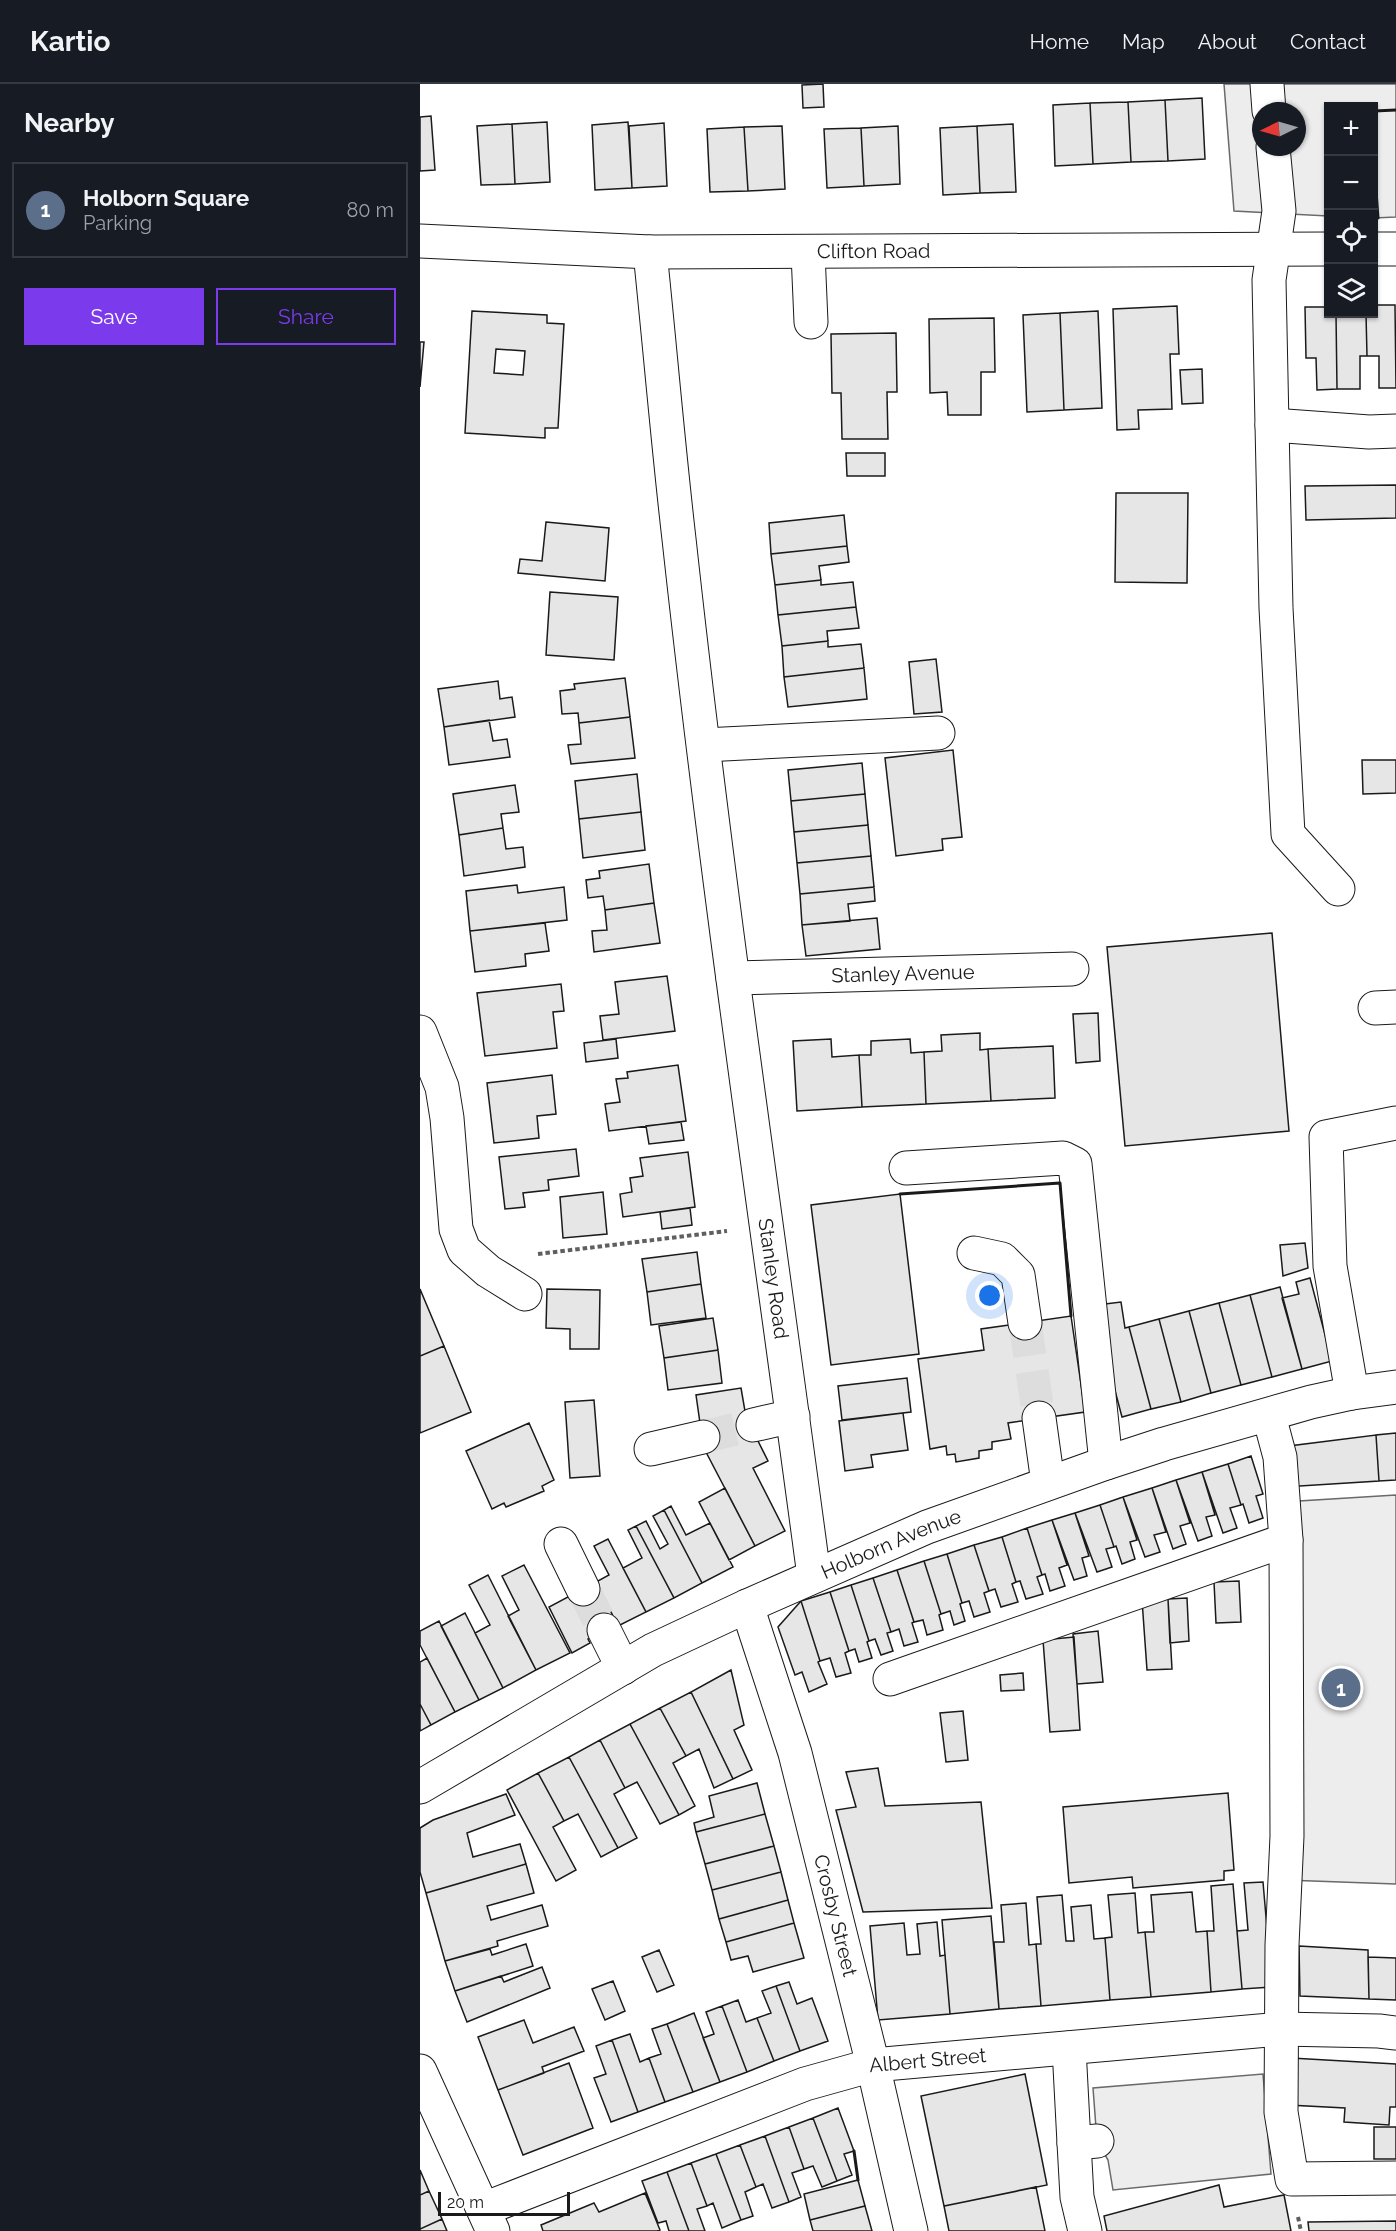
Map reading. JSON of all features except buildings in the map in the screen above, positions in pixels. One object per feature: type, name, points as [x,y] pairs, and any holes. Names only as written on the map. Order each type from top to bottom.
[{"type":"street","points":[[1267,84],[1268,102]]},
{"type":"street","points":[[1274,156],[1279,211],[1269,280],[1272,425],[1276,608],[1288,834],[1338,889]]},
{"type":"street","name":"Clifton Road","points":[[420,241],[650,252],[1324,249]]},
{"type":"street","points":[[1378,249],[1396,249]]},
{"type":"street","name":"Stanley Road","points":[[650,252],[679,540],[704,745],[814,1576]]},
{"type":"street","points":[[808,253],[811,322]]},
{"type":"street","points":[[1272,425],[1369,432],[1396,431]]},
{"type":"street","points":[[704,745],[938,733]]},
{"type":"street","name":"Stanley Avenue","points":[[734,978],[1072,969]]},
{"type":"street","points":[[420,1032],[442,1088],[447,1118],[456,1229],[464,1250],[476,1262],[525,1294]]},
{"type":"street","points":[[1352,1393],[1330,1266],[1326,1137],[1396,1123]]},
{"type":"street","points":[[906,1168],[1063,1158],[1075,1164],[1106,1463]]},
{"type":"street","points":[[974,1253],[1002,1259],[1018,1275],[1025,1323]]},
{"type":"street","name":"Holborn Avenue","points":[[420,1787],[653,1650],[927,1527],[1164,1444],[1269,1416],[1311,1402],[1396,1387]]},
{"type":"street","points":[[753,1425],[793,1416]]},
{"type":"street","points":[[1269,1416],[1280,1457],[1286,1540],[1287,1836],[1280,2029],[1281,2112],[1292,2179],[1396,2178]]},
{"type":"street","points":[[1039,1418],[1048,1484]]},
{"type":"street","points":[[651,1449],[703,1437]]},
{"type":"street","points":[[890,1679],[1286,1540]]},
{"type":"street","points":[[561,1544],[583,1589]]},
{"type":"street","name":"Crosby Street","points":[[747,1606],[795,1753],[873,2065],[911,2231]]},
{"type":"street","points":[[604,1630],[623,1668]]},
{"type":"street","name":"Albert Street","points":[[488,2220],[805,2084],[873,2065],[1280,2029],[1396,2033]]},
{"type":"street","points":[[1069,2048],[1086,2142],[1077,2198],[1085,2231]]},
{"type":"street","points":[[420,2071],[488,2220]]},
{"type":"path","points":[[476,1262],[767,1226]]},
{"type":"shaded area","points":[[1224,84],[1396,84],[1396,217],[1378,218],[1378,102],[1324,102],[1324,216],[1234,211]]},
{"type":"shaded area","points":[[1396,1495],[1396,1884],[1285,1880],[1283,1502]]},
{"type":"shaded area","points":[[1263,2074],[1271,2174],[1113,2190],[1108,2160],[1097,2141],[1093,2088]]},
{"type":"tunnel","points":[[1025,1323],[1039,1418]]},
{"type":"tunnel","points":[[703,1437],[753,1425]]},
{"type":"tunnel","points":[[583,1589],[604,1630]]},
{"type":"wall","points":[[1378,111],[1396,110]]},
{"type":"wall","points":[[900,1194],[1060,1183],[1071,1316]]},
{"type":"wall","points":[[854,2151],[858,2180]]},
{"type":"place","name":"Holborn Square","points":[[1341,1688]]}]
